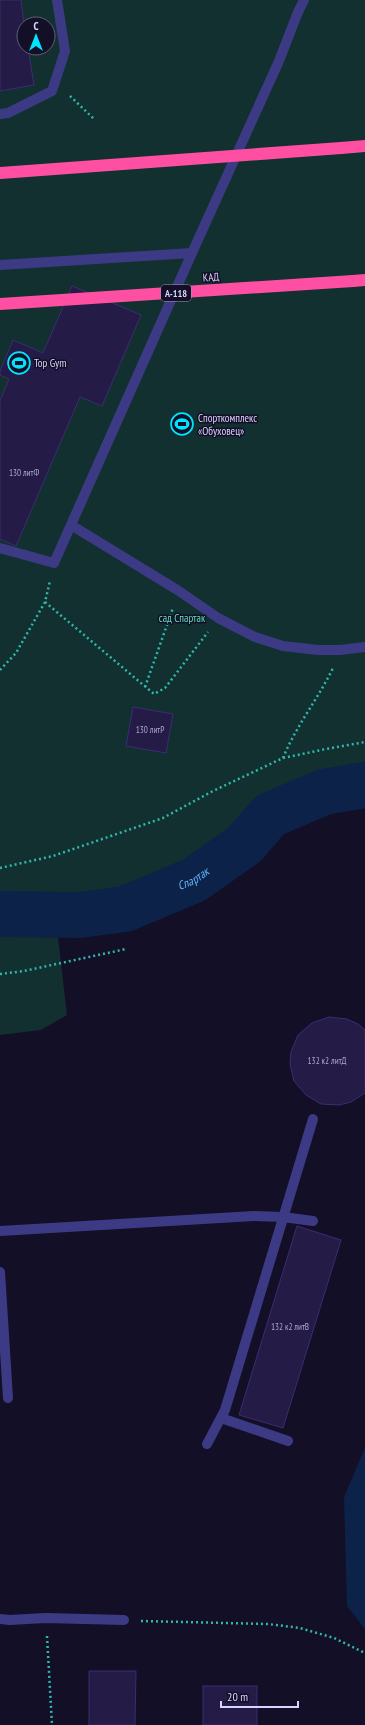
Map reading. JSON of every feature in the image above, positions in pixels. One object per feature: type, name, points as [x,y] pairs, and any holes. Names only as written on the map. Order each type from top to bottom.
[{"type":"highway","points":[[0,173],[365,146]]},
{"type":"highway","name":"КАД","points":[[0,304],[359,281]]},
{"type":"lane","points":[[0,114],[8,113],[52,91],[65,51],[57,0]]},
{"type":"lane","points":[[0,548],[54,563],[192,252],[279,62],[304,0]]},
{"type":"lane","points":[[0,265],[192,252]]},
{"type":"lane","points":[[72,525],[178,591],[218,618],[254,637],[283,646],[318,650],[340,650],[365,647]]},
{"type":"lane","points":[[207,1444],[225,1410],[313,1119]]},
{"type":"lane","points":[[0,1231],[254,1216],[284,1217],[313,1221]]},
{"type":"lane","points":[[0,1272],[8,1398]]},
{"type":"lane","points":[[221,1418],[288,1441]]},
{"type":"lane","points":[[0,1619],[10,1620],[45,1618],[124,1620]]},
{"type":"path","points":[[67,93],[94,120]]},
{"type":"path","points":[[0,670],[16,653],[45,602],[54,563]]},
{"type":"path","points":[[145,687],[178,591]]},
{"type":"path","points":[[45,602],[154,694],[165,688],[218,618]]},
{"type":"path","points":[[283,758],[289,742],[334,668],[340,650]]},
{"type":"path","points":[[0,868],[53,856],[163,818],[213,791],[283,758],[326,748],[365,742]]},
{"type":"path","points":[[0,974],[24,971],[126,949]]},
{"type":"path","points":[[45,1618],[52,1725]]},
{"type":"path","points":[[124,1620],[268,1624],[300,1628],[334,1638],[365,1653]]},
{"type":"green space","name":"Спорткомплекс «Обуховец»","points":[[0,0],[365,0],[365,800],[350,801],[302,816],[247,845],[171,891],[141,903],[101,909],[55,911],[67,1015],[41,1030],[0,1035]]},
{"type":"water","points":[[365,1448],[365,1629],[347,1606],[344,1497]]},
{"type":"building","points":[[0,0],[21,0],[23,16],[16,16],[16,56],[29,56],[34,85],[0,91]]},
{"type":"building","points":[[72,286],[141,315],[102,406],[80,397],[16,546],[0,539],[0,401],[9,379],[0,375],[0,371],[13,340],[43,353]]},
{"type":"building","points":[[133,707],[173,714],[166,753],[126,746]]},
{"type":"building","points":[[329,1017],[347,1019],[358,1024],[365,1030],[365,1093],[351,1102],[339,1105],[321,1104],[306,1095],[294,1081],[290,1064],[291,1052],[298,1035],[312,1023]]},
{"type":"building","points":[[297,1226],[341,1240],[283,1428],[239,1415]]},
{"type":"building","points":[[89,1671],[136,1671],[135,1725],[89,1725]]},
{"type":"building","points":[[203,1686],[257,1686],[257,1725],[203,1725]]},
{"type":"waterway","name":"Спартак","points":[[0,914],[80,915],[125,909],[194,880],[245,844],[270,815],[324,792],[365,785]]},
{"type":"place","name":"Top Gym","points":[[19,363]]},
{"type":"place","name":"Спорткомплекс «Обуховец»","points":[[182,424]]},
{"type":"park label","name":"сад Спартак","points":[[182,618]]}]
